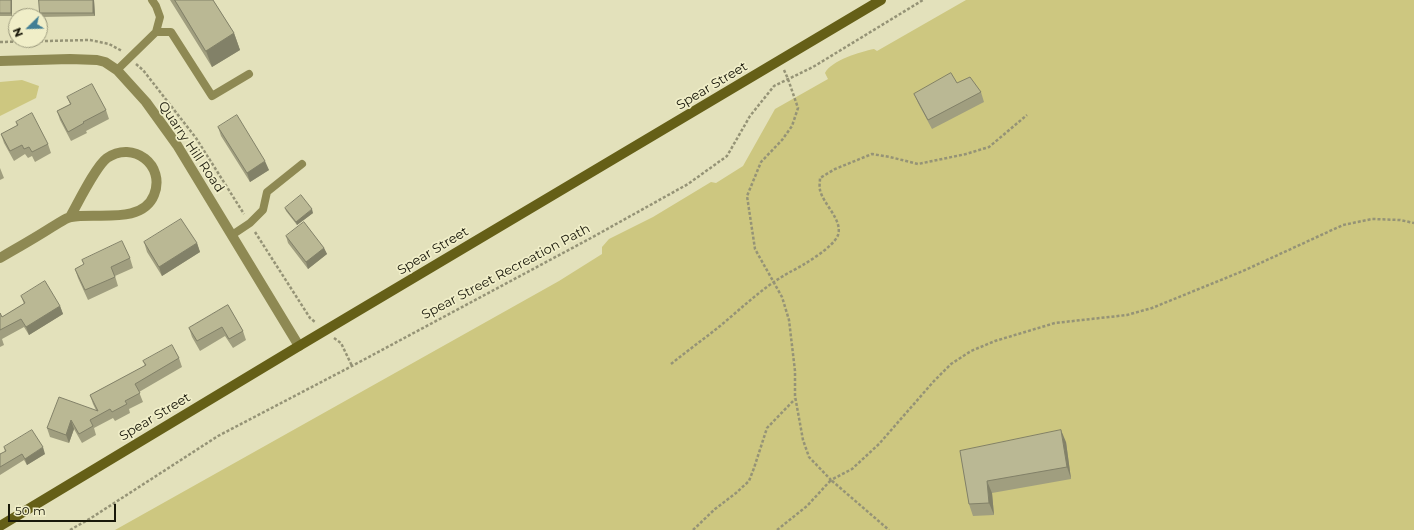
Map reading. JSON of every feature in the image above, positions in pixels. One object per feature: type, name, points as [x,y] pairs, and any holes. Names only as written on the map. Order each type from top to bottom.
[{"type":"main road","name":"Spear Street","points":[[0,526],[779,61],[875,2]]},
{"type":"street","name":"Quarry Hill Road","points":[[0,61],[70,59],[97,60],[105,62],[117,70],[146,102],[177,145],[300,346]]},
{"type":"street","points":[[0,258],[70,217],[137,212],[153,199],[156,190],[157,180],[154,170],[149,162],[142,156],[133,152],[113,154],[105,159],[98,168],[70,217]]},
{"type":"lane","points":[[117,70],[156,32],[160,17],[152,0]]},
{"type":"lane","points":[[156,32],[171,32],[212,96],[249,74]]},
{"type":"lane","points":[[232,235],[250,223],[263,210],[267,192],[302,164]]},
{"type":"path","name":"Spear Street Recreation Path","points":[[70,530],[218,436],[591,238],[688,184],[727,156],[750,116],[774,86],[813,67],[923,0]]},
{"type":"path","points":[[779,61],[788,79],[798,108],[792,126],[782,140],[761,162],[747,196],[755,249],[782,297],[789,320],[795,371],[795,399],[803,440],[809,457],[831,480],[889,530]]},
{"type":"path","points":[[671,364],[719,327],[755,295],[774,281],[806,263],[826,249],[838,236],[838,229],[834,217],[820,191],[820,178],[835,169],[872,154],[918,164],[966,154],[989,147],[1027,115]]},
{"type":"path","points":[[777,530],[807,506],[831,480],[852,469],[863,459],[879,444],[951,364],[971,351],[1002,339],[1055,323],[1127,315],[1152,308],[1243,272],[1343,225],[1372,219],[1400,220],[1414,223]]},
{"type":"path","points":[[693,530],[715,509],[749,481],[767,428],[795,399]]},
{"type":"shaded area","points":[[966,0],[1414,0],[1414,530],[115,530],[559,281],[602,254],[602,247],[609,239],[653,217],[711,182],[716,183],[743,166],[775,109],[828,79],[825,73],[834,64],[840,60],[861,52],[874,49],[877,51]]},
{"type":"shaded area","points":[[22,80],[39,86],[36,98],[0,116],[0,82]]},
{"type":"building","points":[[0,0],[11,0],[11,8],[8,8],[8,13],[0,13]]},
{"type":"building","points":[[39,0],[93,0],[93,13],[48,13],[48,8],[40,8]]},
{"type":"building","points":[[175,0],[213,0],[234,33],[206,51]]},
{"type":"building","points":[[951,73],[957,83],[970,77],[981,92],[928,120],[914,94]]},
{"type":"building","points":[[92,84],[106,110],[68,132],[57,111],[71,104],[67,97]]},
{"type":"building","points":[[32,113],[48,144],[32,152],[29,147],[24,149],[22,145],[10,151],[1,134],[18,125],[16,122]]},
{"type":"building","points":[[237,115],[265,161],[247,173],[218,127]]},
{"type":"building","points":[[301,195],[312,209],[296,222],[285,208]]},
{"type":"building","points":[[181,219],[197,243],[159,267],[144,242]]},
{"type":"building","points":[[304,222],[324,248],[306,262],[286,236]]},
{"type":"building","points":[[122,241],[130,258],[111,267],[115,277],[85,290],[75,269],[84,264],[82,260]]},
{"type":"building","points":[[45,281],[60,306],[26,327],[21,319],[0,330],[0,313],[2,317],[25,303],[21,296]]},
{"type":"building","points":[[228,305],[243,331],[229,339],[222,327],[197,341],[189,328]]},
{"type":"building","points":[[172,345],[179,358],[135,384],[140,393],[125,401],[127,404],[112,412],[110,409],[90,420],[93,426],[79,434],[71,420],[66,435],[47,428],[59,397],[98,411],[90,395],[146,365],[143,361]]},
{"type":"building","points":[[32,430],[43,447],[25,459],[22,454],[0,467],[0,454],[6,451],[4,447]]},
{"type":"building","points":[[1061,430],[1067,467],[987,481],[989,503],[969,504],[960,451]]}]
